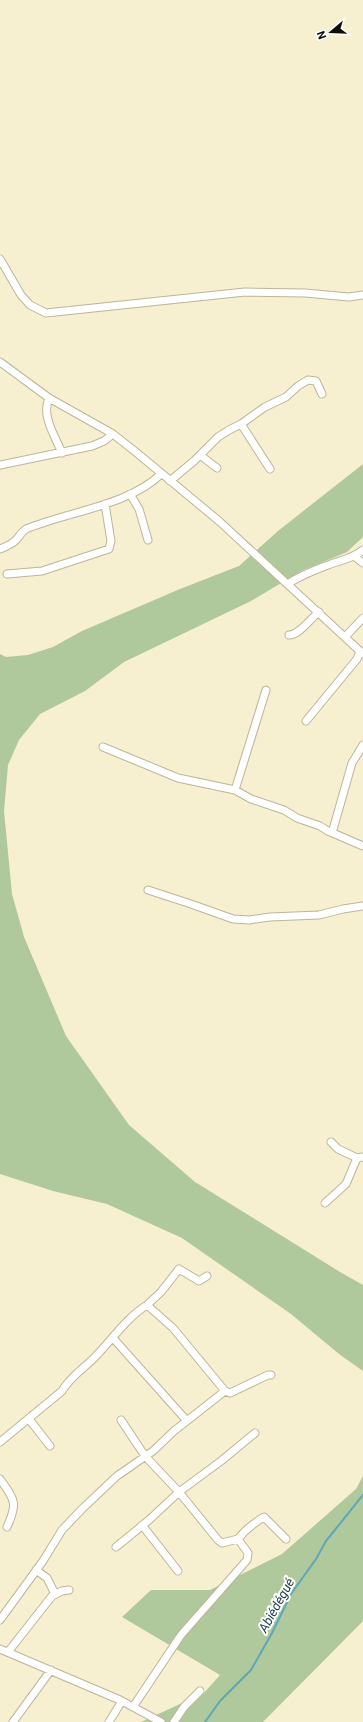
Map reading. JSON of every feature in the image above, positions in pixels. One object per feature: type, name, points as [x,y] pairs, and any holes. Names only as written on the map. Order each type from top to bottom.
[{"type":"street","points":[[0,259],[21,295],[30,305],[46,313],[245,292],[348,297],[363,295]]},
{"type":"street","points":[[0,362],[49,398],[113,434],[219,522],[361,652],[306,721]]},
{"type":"street","points":[[170,481],[218,437],[242,424],[265,407],[286,397],[298,386],[308,380],[316,381],[322,394]]},
{"type":"street","points":[[49,398],[46,405],[47,417],[62,453]]},
{"type":"street","points":[[242,424],[270,469]]},
{"type":"street","points":[[0,465],[92,446],[104,441],[113,434]]},
{"type":"street","points":[[200,455],[217,468]]},
{"type":"street","points":[[0,549],[16,540],[24,530],[46,521],[106,504],[153,482],[161,474]]},
{"type":"street","points":[[130,494],[139,509],[148,540]]},
{"type":"street","points":[[7,574],[42,571],[109,549],[111,541],[106,504]]},
{"type":"street","points":[[288,584],[295,579],[328,565],[355,557],[363,550]]},
{"type":"street","points":[[355,557],[363,563]]},
{"type":"street","points":[[289,635],[293,635],[298,632],[319,612]]},
{"type":"street","points":[[345,636],[363,618]]},
{"type":"street","points":[[235,790],[266,690]]},
{"type":"street","points":[[332,833],[352,763],[363,745]]},
{"type":"street","points":[[103,747],[178,778],[235,790],[251,799],[284,810],[297,818],[320,826],[332,833],[363,846]]},
{"type":"street","points":[[148,890],[233,919],[249,920],[270,917],[319,915],[363,906]]},
{"type":"street","points":[[325,1203],[346,1184],[360,1158],[338,1148],[331,1142]]},
{"type":"street","points":[[0,1442],[62,1391],[67,1382],[114,1338],[136,1312],[147,1305],[161,1292],[179,1269],[199,1281],[207,1276]]},
{"type":"street","points":[[147,1305],[173,1328],[225,1392]]},
{"type":"street","points":[[114,1338],[187,1421]]},
{"type":"street","points":[[0,1620],[36,1570],[62,1530],[118,1476],[146,1456],[187,1421],[225,1392],[230,1393],[268,1375],[271,1375]]},
{"type":"street","points":[[29,1418],[50,1446]]},
{"type":"street","points":[[121,1420],[146,1456],[222,1543],[238,1539],[248,1528],[264,1518],[286,1539]]},
{"type":"street","points":[[116,1547],[149,1520],[179,1492],[221,1461],[255,1433]]},
{"type":"street","points":[[0,1479],[10,1493],[14,1504],[14,1512],[7,1527]]},
{"type":"street","points":[[142,1525],[178,1572]]},
{"type":"street","points":[[133,1707],[182,1635],[247,1560],[248,1552],[238,1539]]},
{"type":"street","points":[[36,1570],[47,1578],[55,1594]]},
{"type":"street","points":[[8,1652],[52,1596],[62,1591],[69,1590]]},
{"type":"street","points":[[0,1649],[122,1701],[161,1722]]},
{"type":"street","points":[[13,1722],[51,1670]]},
{"type":"street","points":[[174,1722],[184,1707],[200,1691]]},
{"type":"street","points":[[109,1722],[122,1701]]},
{"type":"green space","points":[[363,464],[363,537],[347,552],[303,570],[251,601],[124,662],[85,691],[40,714],[19,740],[8,765],[4,811],[12,894],[24,937],[66,1036],[129,1125],[195,1182],[363,1285],[363,1371],[339,1354],[291,1314],[182,1238],[107,1204],[53,1191],[0,1174],[0,654],[6,657],[28,655],[53,647],[82,631],[180,589],[239,566],[278,531]]},
{"type":"green space","points":[[363,1476],[363,1621],[263,1722],[141,1722],[204,1693],[220,1675],[122,1617],[151,1590],[210,1590],[282,1554],[356,1489]]},
{"type":"waterway","name":"Abiédégué","points":[[205,1722],[220,1701],[251,1670],[272,1633],[291,1594],[316,1559],[326,1541],[363,1495]]}]
